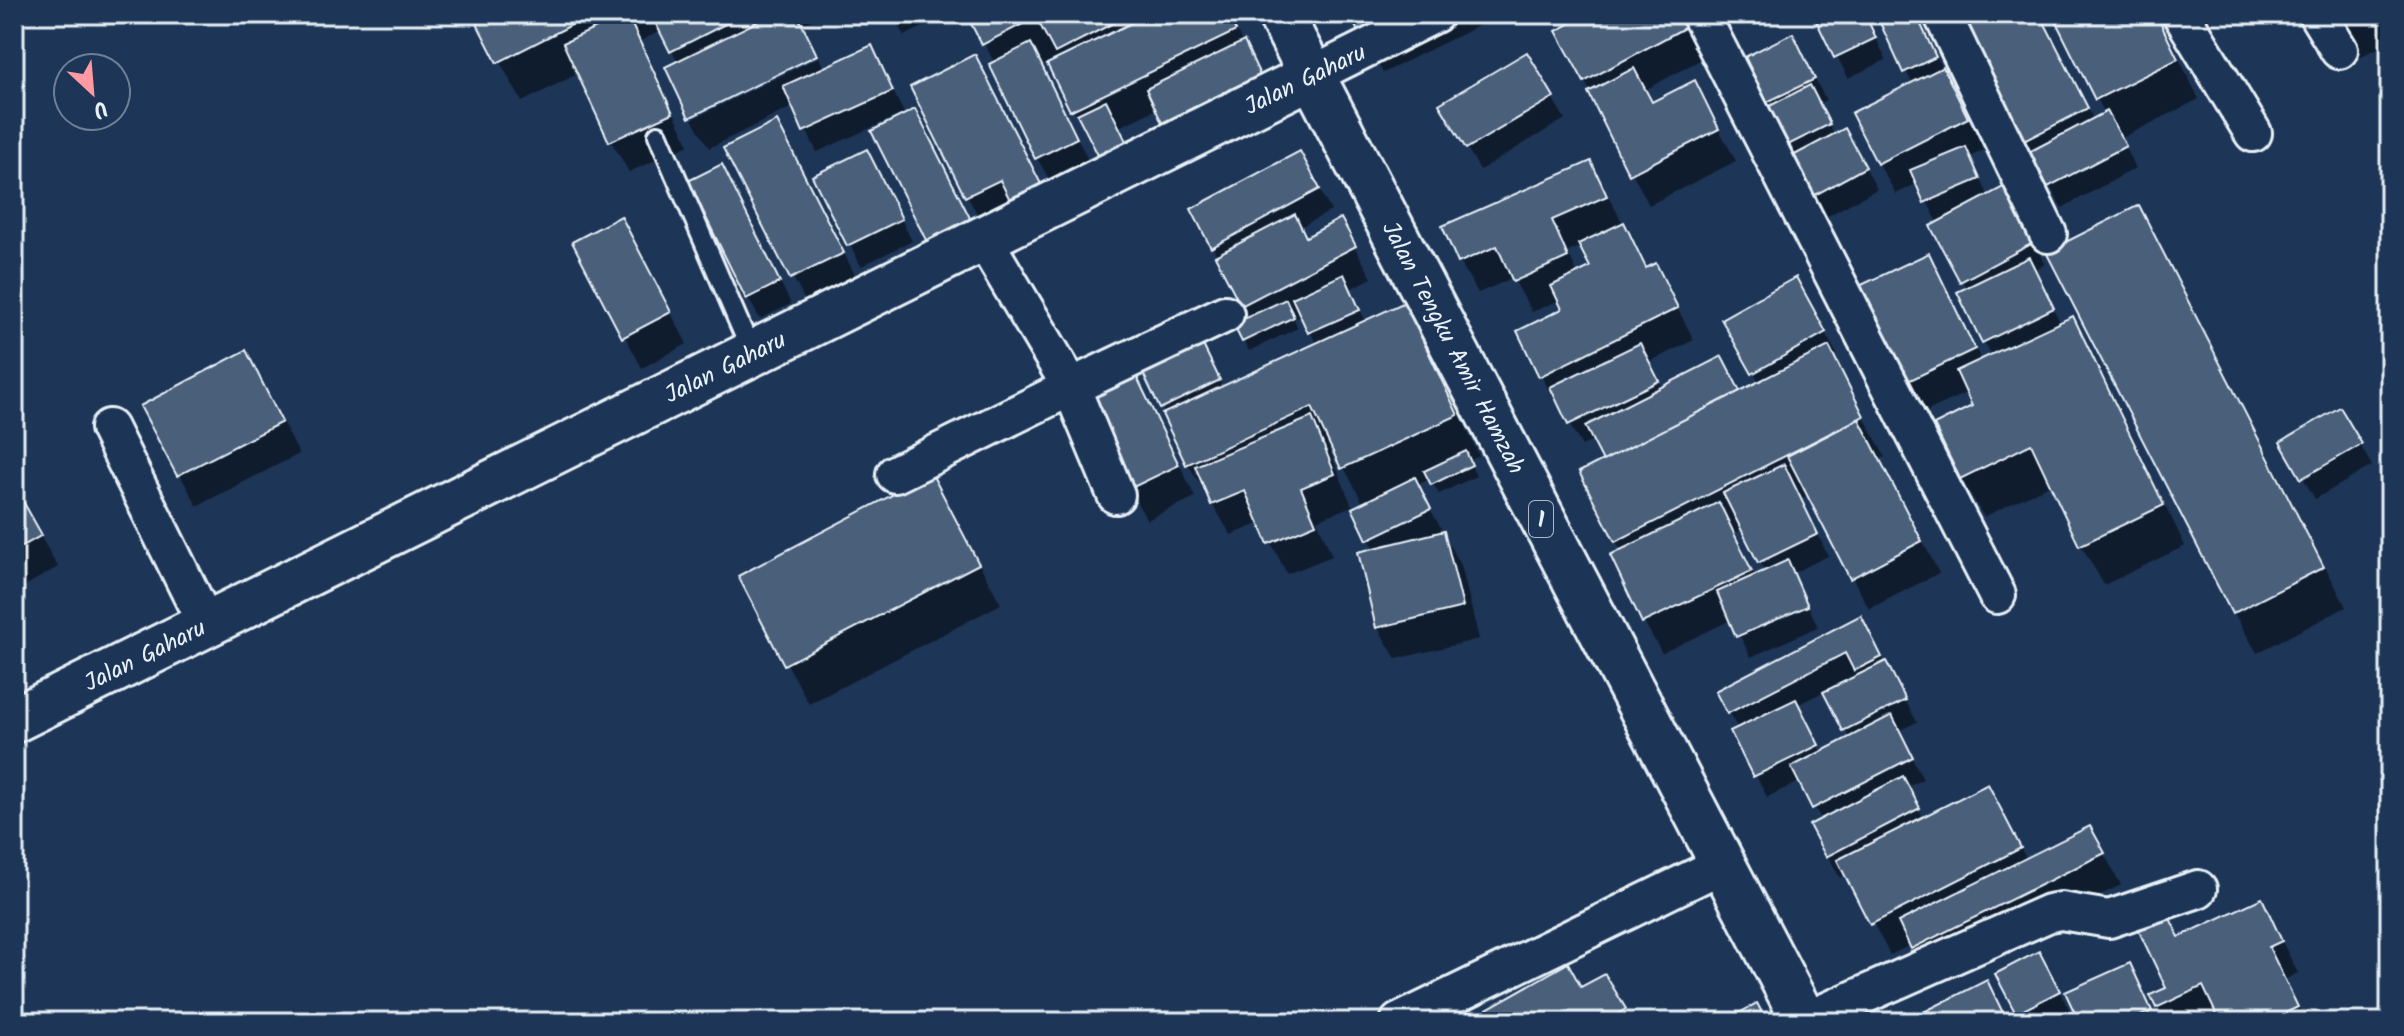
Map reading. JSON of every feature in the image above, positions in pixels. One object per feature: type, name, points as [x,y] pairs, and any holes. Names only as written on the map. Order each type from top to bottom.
[{"type":"street","name":"Jalan Tengku Amir Hamzah","points":[[1280,14],[1805,1021]]},
{"type":"street","name":"Jalan Gaharu","points":[[14,720],[1435,14]]},
{"type":"street","points":[[1700,14],[1997,595]]},
{"type":"street","points":[[1942,14],[2048,234]]},
{"type":"street","points":[[2181,14],[2253,133]]},
{"type":"street","points":[[2317,14],[2339,50]]},
{"type":"street","points":[[983,238],[1071,387],[1116,495]]},
{"type":"street","points":[[895,474],[1225,314]]},
{"type":"street","points":[[109,428],[206,624]]},
{"type":"street","points":[[1399,1022],[1721,865]]},
{"type":"street","points":[[1805,1021],[2049,913],[2061,911],[2109,919],[2198,889]]},
{"type":"lane","points":[[658,135],[752,353]]},
{"type":"building","points":[[472,14],[593,14],[497,63]]},
{"type":"building","points":[[627,14],[673,113],[609,142],[563,43]]},
{"type":"building","points":[[651,14],[745,14],[670,52]]},
{"type":"building","points":[[773,14],[797,14],[817,55],[689,118],[665,67]]},
{"type":"building","points":[[966,14],[1131,14],[1055,53],[1036,17],[982,45]]},
{"type":"building","points":[[1150,14],[1228,14],[1236,31],[1070,111],[1047,64]]},
{"type":"building","points":[[1349,14],[1421,14],[1364,43]]},
{"type":"building","points":[[1588,14],[1679,14],[1686,27],[1584,82],[1556,31]]},
{"type":"building","points":[[1813,14],[1865,14],[1876,38],[1834,58]]},
{"type":"building","points":[[1876,14],[1916,14],[1936,57],[1903,73]]},
{"type":"building","points":[[1947,14],[2040,14],[2088,108],[2014,146]]},
{"type":"building","points":[[2052,14],[2156,14],[2178,59],[2095,100]]},
{"type":"building","points":[[1793,33],[1815,79],[1767,102],[1745,57]]},
{"type":"building","points":[[1244,41],[1260,75],[1162,123],[1146,89]]},
{"type":"building","points":[[1031,43],[1077,138],[1035,159],[989,64]]},
{"type":"building","points":[[872,45],[893,91],[803,132],[783,86]]},
{"type":"building","points":[[1527,52],[1554,97],[1466,149],[1439,104]]},
{"type":"building","points":[[975,54],[1042,186],[1011,202],[1000,180],[965,197],[910,87]]},
{"type":"building","points":[[1943,67],[1968,118],[1877,164],[1851,113]]},
{"type":"building","points":[[1634,68],[1652,102],[1695,80],[1719,129],[1629,175],[1588,92]]},
{"type":"building","points":[[1810,85],[1830,124],[1784,147],[1764,109]]},
{"type":"building","points":[[1106,100],[1128,145],[1100,159],[1077,114]]},
{"type":"building","points":[[915,109],[972,222],[928,244],[871,131]]},
{"type":"building","points":[[2107,111],[2126,146],[2048,187],[2029,152]]},
{"type":"building","points":[[777,121],[844,253],[790,279],[723,148]]},
{"type":"building","points":[[1845,128],[1866,167],[1808,199],[1787,159]]},
{"type":"building","points":[[1966,147],[1980,179],[1924,203],[1910,170]]},
{"type":"building","points":[[867,149],[902,219],[847,246],[812,176]]},
{"type":"building","points":[[1300,151],[1320,189],[1211,248],[1191,209]]},
{"type":"building","points":[[1591,161],[1607,196],[1552,220],[1568,257],[1513,282],[1497,246],[1458,263],[1442,226]]},
{"type":"building","points":[[722,164],[780,282],[746,299],[688,181]]},
{"type":"building","points":[[2005,186],[2035,242],[1960,282],[1930,226]]},
{"type":"building","points":[[2139,205],[2324,567],[2232,614],[2046,252]]},
{"type":"building","points":[[1295,214],[1306,237],[1341,218],[1356,246],[1241,306],[1215,256]]},
{"type":"building","points":[[621,216],[671,312],[622,338],[572,242]]},
{"type":"building","points":[[1624,222],[1646,268],[1656,263],[1678,308],[1539,377],[1517,331],[1562,309],[1551,286],[1590,267],[1578,244]]},
{"type":"building","points":[[1929,253],[1975,349],[1902,384],[1855,288]]},
{"type":"building","points":[[2029,257],[2054,308],[1982,343],[1957,292]]},
{"type":"building","points":[[1344,274],[1360,310],[1308,333],[1292,298]]},
{"type":"building","points":[[1796,277],[1826,332],[1752,374],[1721,319]]},
{"type":"building","points":[[1286,299],[1294,317],[1242,342],[1233,324]]},
{"type":"building","points":[[1405,302],[1458,415],[1341,469],[1312,407],[1186,465],[1162,414]]},
{"type":"building","points":[[2073,316],[2164,505],[2079,546],[2031,444],[1960,479],[1934,425],[1972,406],[1956,371]]},
{"type":"building","points":[[1200,339],[1220,380],[1160,409],[1140,367]]},
{"type":"building","points":[[1640,343],[1659,381],[1568,425],[1550,387]]},
{"type":"building","points":[[1829,346],[1864,416],[1615,542],[1579,472]]},
{"type":"building","points":[[246,350],[282,422],[177,476],[140,406]]},
{"type":"building","points":[[1722,356],[1740,391],[1603,461],[1585,426]]},
{"type":"building","points":[[1135,373],[1179,465],[1127,490],[1083,397]]},
{"type":"building","points":[[2340,407],[2362,444],[2301,479],[2280,442]]},
{"type":"building","points":[[1312,417],[1335,474],[1301,488],[1316,524],[1268,544],[1245,491],[1211,505],[1195,466]]},
{"type":"building","points":[[1859,419],[1922,541],[1850,579],[1787,456]]},
{"type":"building","points":[[1466,451],[1472,465],[1431,485],[1424,471]]},
{"type":"building","points":[[1784,464],[1818,534],[1758,563],[1723,493]]},
{"type":"building","points":[[932,474],[979,564],[784,665],[738,576]]},
{"type":"building","points":[[1415,477],[1431,509],[1367,540],[1352,508]]},
{"type":"building","points":[[14,488],[42,535],[14,551]]},
{"type":"building","points":[[1719,502],[1752,571],[1642,623],[1610,555]]},
{"type":"building","points":[[1444,531],[1463,607],[1376,628],[1358,552]]},
{"type":"building","points":[[1788,560],[1808,606],[1736,637],[1717,592]]},
{"type":"building","points":[[1861,615],[1882,657],[1854,671],[1845,653],[1727,714],[1715,691]]},
{"type":"building","points":[[1886,661],[1906,700],[1843,731],[1823,692]]},
{"type":"building","points":[[1796,699],[1819,745],[1753,777],[1730,731]]},
{"type":"building","points":[[1892,715],[1913,757],[1812,809],[1791,767]]},
{"type":"building","points":[[1903,776],[1920,808],[1826,857],[1809,825]]},
{"type":"building","points":[[1988,784],[2021,848],[1870,925],[1837,860]]},
{"type":"building","points":[[2090,826],[2105,853],[1911,949],[1898,922]]},
{"type":"building","points":[[2262,898],[2282,941],[2269,947],[2298,1007],[2266,1022],[2220,1022],[2203,986],[2156,1008],[2150,995],[2166,988],[2136,925],[2166,910],[2179,937]]},
{"type":"building","points":[[2039,951],[2060,991],[2016,1014],[1995,974]]},
{"type":"building","points":[[1568,963],[1581,987],[1605,974],[1626,1009],[1603,1022],[1494,1022],[1487,1009]]},
{"type":"building","points":[[2130,963],[2152,1011],[2127,1022],[2079,1022],[2065,992]]},
{"type":"building","points":[[1987,980],[2006,1019],[2000,1022],[1904,1022]]},
{"type":"building","points":[[1757,1003],[1767,1022],[1723,1022]]}]
